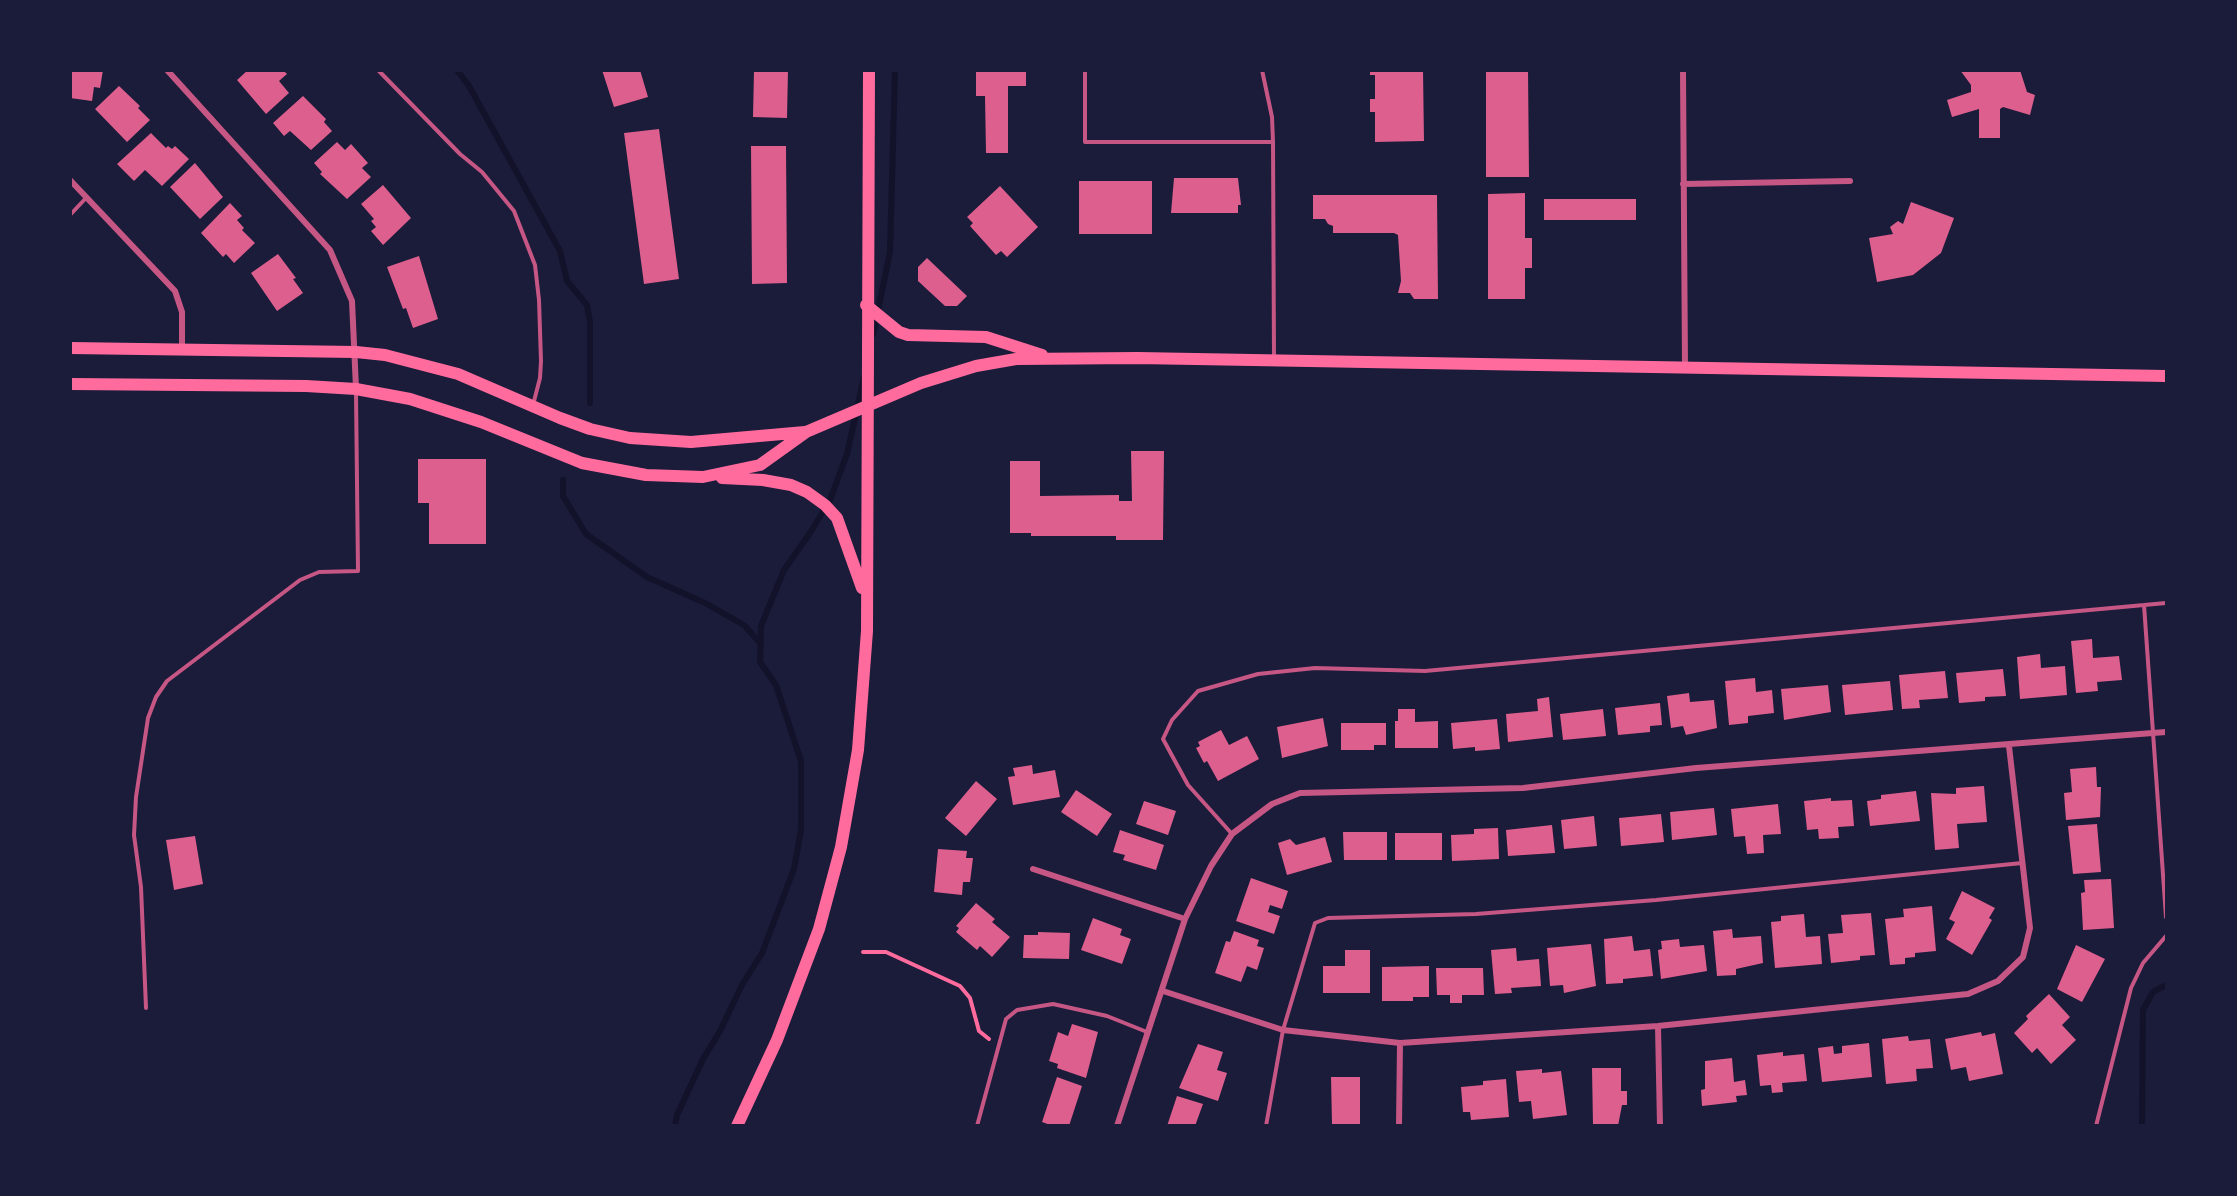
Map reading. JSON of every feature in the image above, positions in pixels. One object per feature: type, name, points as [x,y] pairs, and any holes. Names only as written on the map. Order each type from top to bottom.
[{"type":"main road","points":[[737,1125],[801,982],[831,887],[858,750],[865,666],[869,70]]},
{"type":"main road","points":[[866,305],[899,332],[908,335],[986,337],[1052,358]]},
{"type":"main road","points":[[70,348],[356,352],[396,358],[458,374],[590,429],[651,441],[691,442],[806,432]]},
{"type":"main road","points":[[703,477],[760,465],[806,432],[921,383],[976,366],[1016,359],[1274,361],[2166,376]]},
{"type":"main road","points":[[70,384],[306,386],[356,389],[420,402],[481,422],[582,463],[646,475],[763,480],[791,485],[816,498],[837,518],[865,597]]},
{"type":"street","points":[[167,70],[330,250],[352,301],[356,389]]},
{"type":"street","points":[[1683,70],[1685,369]]},
{"type":"street","points":[[70,180],[175,291],[182,312],[182,350]]},
{"type":"street","points":[[1683,184],[1850,181]]},
{"type":"street","points":[[1117,1125],[1185,919],[1211,866],[1232,834],[1272,804],[1300,793],[1523,788],[1696,768],[2009,746],[2166,732]]},
{"type":"street","points":[[1163,991],[1283,1030],[1400,1043],[1658,1026],[1968,994],[1998,981],[2023,957],[2030,928],[2009,746]]},
{"type":"street","points":[[1033,868],[1185,919]]},
{"type":"street","points":[[1658,1026],[1660,1125]]},
{"type":"street","points":[[1399,1125],[1400,1043]]},
{"type":"lane","points":[[378,70],[459,154],[499,190],[514,211],[535,265],[539,300],[540,378],[532,406]]},
{"type":"lane","points":[[1085,70],[1085,142],[1273,142]]},
{"type":"lane","points":[[1262,70],[1270,109],[1273,142],[1274,361]]},
{"type":"lane","points":[[70,215],[87,197]]},
{"type":"lane","points":[[146,1008],[141,887],[134,835],[136,796],[148,718],[156,697],[167,681],[300,580],[319,572],[357,571],[356,389]]},
{"type":"lane","points":[[1232,834],[1188,785],[1163,740],[1172,720],[1198,691],[1258,674],[1315,668],[1425,671],[2166,603]]},
{"type":"lane","points":[[2144,605],[2166,916]]},
{"type":"lane","points":[[1266,1125],[1283,1030],[1315,923],[1328,918],[1476,914],[1656,900],[2023,863]]},
{"type":"lane","points":[[2096,1125],[2131,988],[2143,963],[2166,936]]},
{"type":"lane","points":[[977,1125],[1006,1019],[1017,1010],[1044,1004],[1072,1007],[1107,1016],[1149,1032]]},
{"type":"path","points":[[863,952],[886,952],[960,986],[970,998],[979,1031],[986,1038],[999,1043]]},
{"type":"building","points":[[70,70],[103,70],[100,88],[94,87],[92,101],[70,98]]},
{"type":"building","points":[[248,70],[283,70],[287,74],[279,81],[289,93],[266,114],[237,80]]},
{"type":"building","points":[[602,70],[640,70],[648,97],[614,107]]},
{"type":"building","points":[[754,70],[788,70],[787,118],[753,117]]},
{"type":"building","points":[[1370,70],[1423,70],[1424,141],[1375,142],[1375,112],[1370,112],[1370,99],[1375,99],[1375,75],[1370,75]]},
{"type":"building","points":[[1486,70],[1528,70],[1529,177],[1486,177]]},
{"type":"building","points":[[1960,70],[2020,70],[2027,92],[2035,95],[2030,115],[2003,107],[2000,109],[2000,138],[1979,138],[1979,109],[1952,117],[1947,100],[1971,92],[1971,85]]},
{"type":"building","points":[[976,71],[1026,71],[1026,86],[1008,86],[1008,153],[986,153],[985,96],[976,96]]},
{"type":"building","points":[[119,86],[140,106],[138,108],[150,120],[127,142],[95,109]]},
{"type":"building","points":[[303,96],[326,119],[324,122],[332,131],[311,150],[290,131],[284,136],[273,123]]},
{"type":"building","points":[[659,129],[679,279],[644,284],[624,133]]},
{"type":"building","points":[[151,133],[166,148],[168,146],[172,149],[175,146],[189,159],[162,186],[145,170],[134,181],[117,164]]},
{"type":"building","points":[[337,142],[345,150],[351,144],[368,163],[362,168],[371,177],[347,199],[320,174],[322,172],[314,163]]},
{"type":"building","points":[[751,146],[786,146],[787,283],[752,284]]},
{"type":"building","points":[[195,163],[223,197],[200,219],[170,187]]},
{"type":"building","points":[[1174,178],[1238,178],[1241,205],[1238,205],[1238,213],[1171,213]]},
{"type":"building","points":[[1079,181],[1152,181],[1152,234],[1079,234]]},
{"type":"building","points":[[383,185],[411,218],[383,245],[371,231],[376,227],[371,221],[374,219],[361,204]]},
{"type":"building","points":[[1000,186],[1038,227],[1007,257],[1001,251],[996,255],[970,226],[973,223],[967,217]]},
{"type":"building","points":[[1525,193],[1525,238],[1532,238],[1532,268],[1525,268],[1525,299],[1488,299],[1488,194]]},
{"type":"building","points":[[1313,195],[1437,195],[1438,299],[1414,299],[1410,293],[1398,293],[1401,281],[1398,235],[1394,233],[1333,233],[1333,226],[1325,219],[1313,219]]},
{"type":"building","points":[[1544,199],[1636,199],[1636,220],[1544,220]]},
{"type":"building","points":[[1911,202],[1954,218],[1941,253],[1913,275],[1877,282],[1869,238],[1893,234],[1890,227],[1898,221],[1903,224]]},
{"type":"building","points":[[230,203],[242,216],[237,220],[244,228],[242,230],[255,243],[234,263],[226,254],[223,257],[201,233]]},
{"type":"building","points":[[278,254],[296,278],[293,279],[303,293],[277,311],[251,273]]},
{"type":"building","points":[[419,256],[438,319],[413,328],[387,267]]},
{"type":"building","points":[[927,258],[967,296],[957,306],[945,306],[918,281],[918,267]]},
{"type":"building","points":[[1131,451],[1164,451],[1163,540],[1116,540],[1116,536],[1031,536],[1031,533],[1010,533],[1010,461],[1040,461],[1040,496],[1119,495],[1119,501],[1132,501]]},
{"type":"building","points":[[418,459],[486,459],[486,544],[429,544],[429,503],[418,503]]},
{"type":"building","points":[[2092,639],[2093,658],[2119,656],[2122,680],[2097,682],[2098,691],[2076,693],[2071,641]]},
{"type":"building","points":[[2040,654],[2041,668],[2065,666],[2067,695],[2020,699],[2017,657]]},
{"type":"building","points":[[2003,669],[2006,696],[1985,697],[1985,701],[1959,703],[1956,673]]},
{"type":"building","points":[[1945,671],[1948,698],[1919,700],[1920,708],[1902,709],[1899,675]]},
{"type":"building","points":[[1755,678],[1756,692],[1772,690],[1774,713],[1748,716],[1748,723],[1729,725],[1725,681]]},
{"type":"building","points":[[1890,681],[1893,710],[1845,715],[1842,685]]},
{"type":"building","points":[[1828,685],[1831,712],[1784,720],[1781,689]]},
{"type":"building","points":[[1689,693],[1690,702],[1714,700],[1717,728],[1686,735],[1683,726],[1671,728],[1667,696]]},
{"type":"building","points":[[1549,697],[1553,737],[1508,742],[1506,714],[1538,711],[1537,699]]},
{"type":"building","points":[[1660,703],[1662,725],[1650,726],[1650,732],[1618,735],[1615,708]]},
{"type":"building","points":[[1398,709],[1415,709],[1415,722],[1438,721],[1438,748],[1395,748],[1395,721],[1398,721]]},
{"type":"building","points":[[1603,709],[1606,736],[1563,740],[1560,714]]},
{"type":"building","points":[[1323,718],[1328,746],[1282,758],[1277,727]]},
{"type":"building","points":[[1497,719],[1500,749],[1475,751],[1475,747],[1453,749],[1451,723]]},
{"type":"building","points":[[1341,723],[1386,723],[1386,745],[1374,745],[1374,750],[1341,750]]},
{"type":"building","points":[[1221,730],[1229,745],[1247,736],[1259,759],[1218,781],[1207,761],[1204,763],[1196,748],[1200,746],[1198,742]]},
{"type":"building","points":[[1032,765],[1033,774],[1055,770],[1060,797],[1013,805],[1008,777],[1015,776],[1013,768]]},
{"type":"building","points":[[2096,767],[2097,787],[2101,787],[2100,817],[2066,820],[2064,793],[2072,792],[2070,769]]},
{"type":"building","points":[[976,781],[997,799],[966,836],[945,818]]},
{"type":"building","points":[[1984,786],[1987,822],[1957,824],[1959,848],[1935,850],[1931,793],[1956,794],[1956,788]]},
{"type":"building","points":[[1076,790],[1112,814],[1097,836],[1061,812]]},
{"type":"building","points":[[1916,791],[1920,821],[1870,826],[1867,801],[1881,799],[1881,795]]},
{"type":"building","points":[[1831,798],[1831,801],[1852,800],[1854,826],[1838,827],[1839,838],[1819,839],[1818,829],[1807,830],[1804,801]]},
{"type":"building","points":[[1144,801],[1176,811],[1168,835],[1136,824]]},
{"type":"building","points":[[1778,804],[1781,834],[1763,835],[1764,853],[1747,854],[1745,836],[1734,837],[1731,809]]},
{"type":"building","points":[[1714,808],[1717,835],[1672,840],[1670,812]]},
{"type":"building","points":[[1661,814],[1664,842],[1621,846],[1619,818]]},
{"type":"building","points":[[1594,816],[1597,846],[1564,849],[1561,820]]},
{"type":"building","points":[[2097,824],[2101,872],[2073,874],[2068,826]]},
{"type":"building","points":[[1552,825],[1555,853],[1508,856],[1506,830]]},
{"type":"building","points":[[1498,828],[1499,859],[1452,861],[1451,835],[1474,834],[1474,829]]},
{"type":"building","points":[[1120,830],[1164,845],[1156,870],[1123,860],[1125,855],[1113,852]]},
{"type":"building","points":[[1343,832],[1387,832],[1387,860],[1344,860]]},
{"type":"building","points":[[1395,833],[1442,833],[1442,860],[1395,860]]},
{"type":"building","points":[[195,836],[203,884],[174,890],[166,840]]},
{"type":"building","points":[[1325,837],[1332,862],[1287,875],[1278,843],[1290,839],[1296,845]]},
{"type":"building","points":[[938,849],[967,851],[966,858],[973,858],[970,882],[963,882],[962,895],[934,892]]},
{"type":"building","points":[[1251,878],[1288,891],[1282,909],[1270,905],[1268,912],[1280,916],[1274,934],[1236,921]]},
{"type":"building","points":[[2111,879],[2114,928],[2083,930],[2081,893],[2085,892],[2084,880]]},
{"type":"building","points":[[1962,891],[1995,908],[1989,918],[1992,920],[1972,955],[1946,939],[1955,922],[1949,919]]},
{"type":"building","points":[[976,903],[995,919],[992,922],[1010,937],[992,957],[980,946],[977,950],[956,932],[959,928],[956,926]]},
{"type":"building","points":[[1932,906],[1936,951],[1915,953],[1915,957],[1905,958],[1905,964],[1890,965],[1885,919],[1904,917],[1903,909]]},
{"type":"building","points":[[1871,913],[1875,955],[1860,956],[1860,960],[1831,963],[1828,934],[1843,933],[1841,915]]},
{"type":"building","points":[[1804,914],[1806,937],[1820,936],[1822,964],[1775,968],[1771,922],[1781,921],[1781,916]]},
{"type":"building","points":[[1093,918],[1122,929],[1120,935],[1131,939],[1122,964],[1081,950]]},
{"type":"building","points":[[1732,929],[1733,938],[1761,936],[1763,963],[1736,969],[1736,975],[1717,976],[1713,931]]},
{"type":"building","points":[[1234,931],[1259,940],[1257,946],[1264,948],[1257,970],[1247,966],[1241,982],[1215,973],[1226,941],[1230,942]]},
{"type":"building","points":[[1038,932],[1070,933],[1069,959],[1023,958],[1024,935],[1038,935]]},
{"type":"building","points":[[1632,936],[1634,951],[1650,949],[1653,976],[1623,979],[1623,983],[1606,984],[1604,939]]},
{"type":"building","points":[[1679,939],[1680,947],[1704,945],[1707,971],[1661,979],[1658,950],[1662,949],[1661,941]]},
{"type":"building","points":[[1591,944],[1596,986],[1564,993],[1563,985],[1550,986],[1547,948]]},
{"type":"building","points":[[2076,945],[2105,959],[2082,1002],[2057,989]]},
{"type":"building","points":[[1516,948],[1517,961],[1539,959],[1541,986],[1511,988],[1512,993],[1495,994],[1491,950]]},
{"type":"building","points":[[1345,950],[1370,950],[1370,993],[1323,993],[1323,966],[1345,966]]},
{"type":"building","points":[[1429,966],[1429,997],[1413,997],[1413,1001],[1382,1001],[1382,967]]},
{"type":"building","points":[[1436,968],[1483,968],[1484,995],[1462,995],[1462,1003],[1450,1003],[1450,995],[1437,995]]},
{"type":"building","points":[[2049,994],[2070,1017],[2062,1025],[2076,1040],[2051,1064],[2037,1048],[2032,1053],[2014,1033],[2028,1019],[2026,1016]]},
{"type":"building","points":[[1072,1024],[1098,1032],[1086,1078],[1057,1068],[1058,1064],[1049,1061],[1058,1032],[1068,1036]]},
{"type":"building","points":[[1981,1032],[1982,1036],[1995,1033],[2003,1074],[1969,1081],[1966,1067],[1951,1070],[1945,1039]]},
{"type":"building","points":[[1908,1036],[1909,1041],[1930,1039],[1933,1068],[1916,1069],[1917,1081],[1886,1084],[1882,1039]]},
{"type":"building","points":[[1869,1043],[1872,1077],[1822,1082],[1818,1048],[1833,1046],[1834,1054],[1842,1053],[1842,1046]]},
{"type":"building","points":[[1198,1044],[1223,1052],[1217,1070],[1227,1073],[1218,1101],[1179,1088]]},
{"type":"building","points":[[1783,1052],[1783,1056],[1804,1054],[1807,1081],[1782,1083],[1783,1092],[1772,1093],[1771,1085],[1760,1086],[1757,1055]]},
{"type":"building","points":[[1732,1058],[1734,1082],[1745,1080],[1747,1095],[1736,1096],[1737,1102],[1702,1106],[1701,1090],[1705,1089],[1705,1061]]},
{"type":"building","points":[[1592,1068],[1621,1068],[1621,1091],[1627,1091],[1627,1105],[1622,1105],[1618,1126],[1593,1126]]},
{"type":"building","points":[[1542,1069],[1542,1073],[1561,1071],[1567,1115],[1533,1119],[1531,1101],[1519,1102],[1516,1071]]},
{"type":"building","points":[[1057,1077],[1082,1086],[1069,1126],[1053,1126],[1042,1122]]},
{"type":"building","points":[[1331,1077],[1360,1077],[1360,1124],[1332,1124]]},
{"type":"building","points":[[1506,1079],[1509,1117],[1471,1120],[1470,1112],[1463,1112],[1461,1087],[1483,1085],[1483,1081]]},
{"type":"building","points":[[1177,1096],[1203,1104],[1195,1126],[1167,1126]]},
{"type":"waterway","points":[[457,70],[469,86],[560,251],[567,281],[587,305],[590,322],[590,403]]},
{"type":"waterway","points":[[873,335],[890,252],[895,70]]},
{"type":"waterway","points":[[675,1126],[677,1115],[703,1059],[720,1031],[742,985],[762,953],[794,869],[801,830],[801,761],[776,685],[760,662],[761,626],[784,570],[830,500],[847,454],[864,377]]},
{"type":"waterway","points":[[563,480],[563,496],[586,534],[647,577],[705,603],[744,625],[761,644]]},
{"type":"waterway","points":[[2142,1126],[2143,1010],[2153,992],[2166,985]]}]
